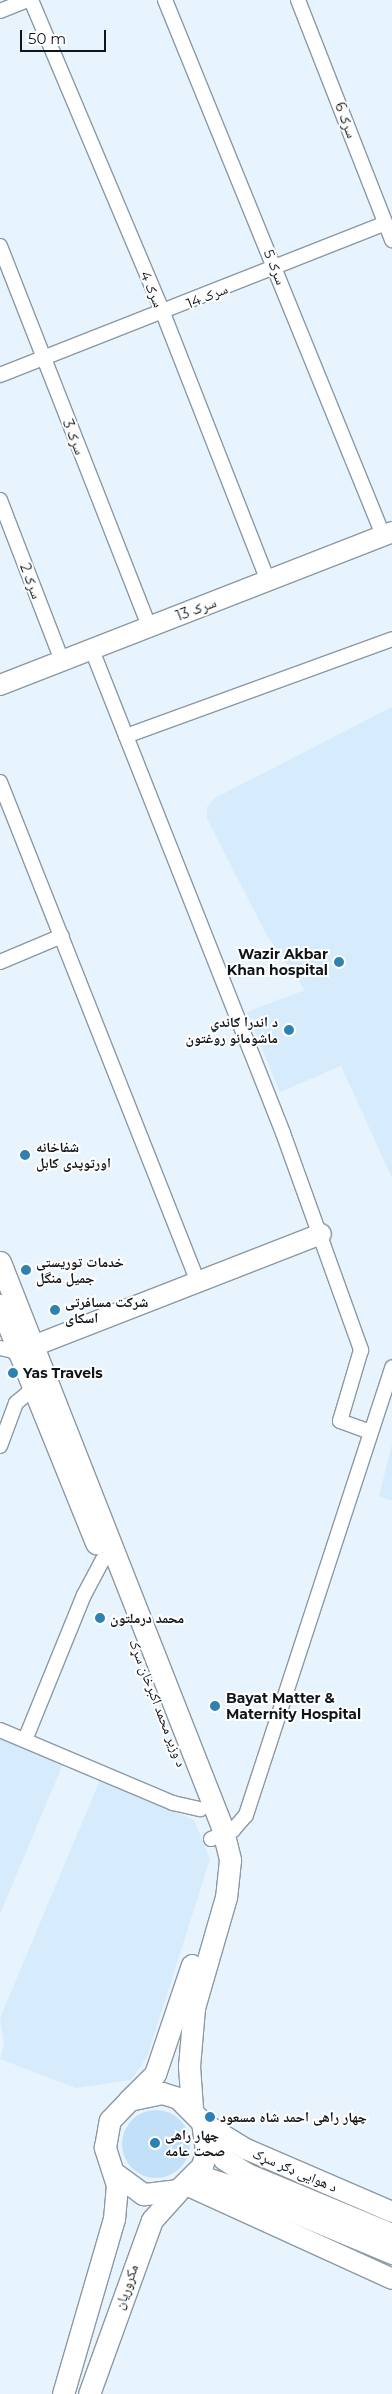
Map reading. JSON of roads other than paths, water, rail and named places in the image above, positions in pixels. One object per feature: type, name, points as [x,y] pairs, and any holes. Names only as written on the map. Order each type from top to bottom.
[{"type":"main road","points":[[0,1262],[17,1348]]},
{"type":"main road","name":"د وزیر محمد اکبرخان سړک","points":[[0,1305],[17,1348],[40,1383],[230,1872],[194,2008],[189,2066],[200,2122]]},
{"type":"main road","name":"د وزیر محمد اکبرخان سړک","points":[[109,1557],[200,1809],[217,1836],[218,1878],[177,2012],[154,2074],[129,2100]]},
{"type":"main road","points":[[63,2394],[104,2263],[114,2219],[117,2185],[105,2147],[106,2133],[114,2115],[129,2100],[162,2093],[200,2122],[224,2159],[247,2174],[392,2234]]},
{"type":"main road","points":[[186,2185],[204,2159],[200,2122]]},
{"type":"main road","points":[[114,2173],[143,2194],[209,2179],[242,2190],[392,2253]]},
{"type":"main road","name":"مکروریان","points":[[89,2394],[152,2220],[186,2185]]},
{"type":"street","points":[[0,11],[29,0]]},
{"type":"street","name":"سرک 4","points":[[29,0],[163,313],[268,581]]},
{"type":"street","name":"سرک 5","points":[[165,0],[388,534]]},
{"type":"street","name":"سرک 6","points":[[298,0],[392,240]]},
{"type":"street","name":"سرک 14","points":[[0,375],[163,313],[385,223]]},
{"type":"street","name":"سرک 3","points":[[0,246],[149,627]]},
{"type":"street","name":"سرک 2","points":[[0,500],[62,661]]},
{"type":"street","name":"سرک 13","points":[[0,685],[388,534]]},
{"type":"street","points":[[126,736],[392,639]]},
{"type":"street","points":[[92,650],[321,1234],[361,1350],[340,1421],[370,1432]]},
{"type":"street","points":[[0,782],[198,1282]]},
{"type":"street","points":[[0,962],[62,936]]},
{"type":"street","points":[[17,1348],[198,1282],[321,1234]]},
{"type":"street","points":[[217,1836],[246,1815],[392,1367]]},
{"type":"street","points":[[0,1446],[16,1403],[40,1383]]},
{"type":"street","points":[[24,1740],[84,1595],[109,1557]]},
{"type":"street","points":[[0,1730],[173,1803],[200,1809]]},
{"type":"street","name":"د هوایی ډګر سړک","points":[[200,2122],[246,2149],[392,2212]]},
{"type":"street","points":[[186,2185],[236,2211],[392,2279]]},
{"type":"place","name":"Wazir Akbar Khan hospital","points":[[339,962]]},
{"type":"place","name":"د اندرا ګاندي ماشومانو روغتون","points":[[289,1030]]},
{"type":"place","name":"شفاخانه اورتوپدی کابل","points":[[25,1155]]},
{"type":"place","name":"خدمات توریستی جمیل منگل","points":[[26,1270]]},
{"type":"place","name":"شرکت مسافرتی اسکای","points":[[55,1310]]},
{"type":"place","name":"Yas Travels","points":[[13,1373]]},
{"type":"place","name":"محمد درملتون","points":[[100,1618]]},
{"type":"place","name":"Bayat Matter & Maternity Hospital","points":[[215,1706]]},
{"type":"place","name":"چهار راهی احمد شاه مسعود","points":[[210,2117]]},
{"type":"place","name":"چهار راهی صحت عامه","points":[[155,2143]]}]
